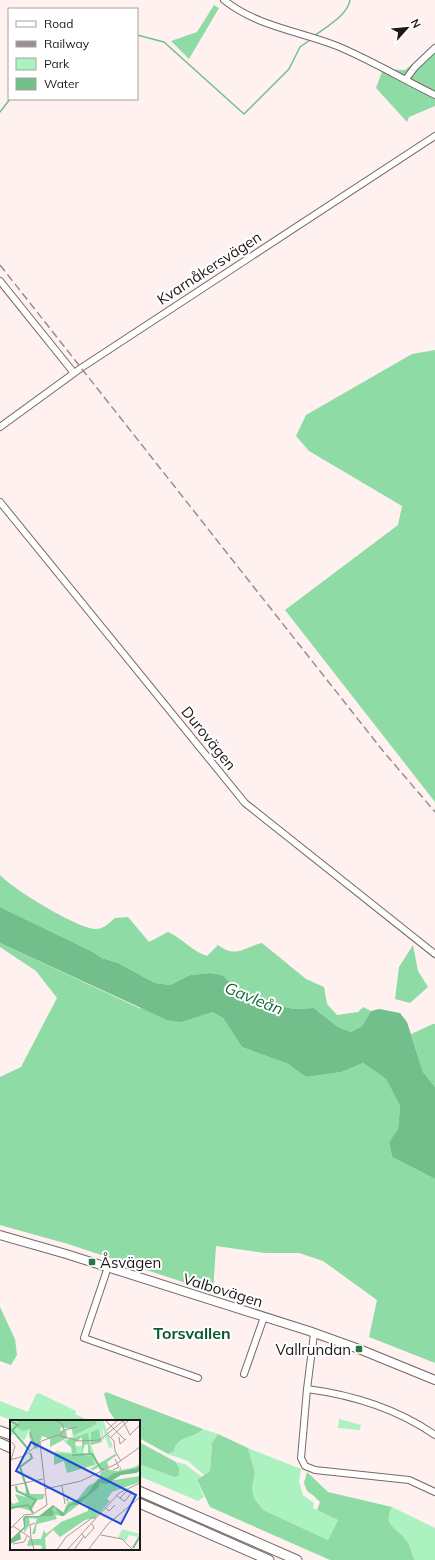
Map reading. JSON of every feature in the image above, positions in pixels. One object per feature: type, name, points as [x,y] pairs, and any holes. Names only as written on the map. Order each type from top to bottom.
[{"type":"highway","points":[[0,1431],[10,1435]]},
{"type":"highway","points":[[0,1443],[10,1448]]},
{"type":"highway","points":[[140,1491],[297,1560]]},
{"type":"highway","points":[[140,1503],[268,1560]]},
{"type":"main road","name":"Valbovägen","points":[[0,1235],[108,1267],[264,1317],[359,1349],[435,1380]]},
{"type":"street","points":[[224,0],[245,15],[313,38],[365,58],[435,95]]},
{"type":"street","points":[[406,79],[415,67],[435,48]]},
{"type":"street","name":"Kvarnåkersvägen","points":[[0,427],[74,373],[435,136]]},
{"type":"street","points":[[0,281],[74,373]]},
{"type":"street","name":"Durovägen","points":[[0,502],[245,803],[435,954]]},
{"type":"street","points":[[108,1267],[84,1338],[198,1378]]},
{"type":"street","points":[[244,1374],[264,1317]]},
{"type":"street","points":[[314,1334],[307,1389],[302,1458],[306,1468],[409,1480],[435,1492]]},
{"type":"street","points":[[307,1389],[355,1398],[385,1408],[423,1427],[435,1435]]},
{"type":"green space","points":[[39,1393],[76,1411],[75,1414],[88,1420],[11,1420],[0,1416],[0,1401],[28,1412],[36,1394]]},
{"type":"green space","points":[[339,1419],[361,1425],[360,1430],[338,1428]]},
{"type":"green space","points":[[203,1429],[218,1434],[212,1443],[210,1471],[204,1475],[188,1461],[168,1454],[174,1451],[179,1442]]},
{"type":"green space","points":[[248,1448],[301,1469],[299,1482],[303,1495],[314,1503],[313,1508],[338,1520],[328,1540],[263,1510],[254,1498],[252,1488],[255,1473]]},
{"type":"green space","points":[[176,1462],[185,1464],[202,1477],[197,1481],[204,1497],[198,1501],[140,1476],[140,1464],[174,1477],[179,1468]]},
{"type":"green space","points":[[392,1507],[435,1528],[435,1560],[415,1560],[408,1542],[390,1522],[389,1513]]},
{"type":"shaded area","points":[[214,5],[219,8],[189,59],[171,41],[197,32]]},
{"type":"shaded area","points":[[435,45],[435,106],[409,117],[407,122],[376,88],[383,69],[405,70]]},
{"type":"shaded area","points":[[435,350],[435,802],[285,610],[398,525],[402,506],[309,451],[296,436],[306,415],[412,354]]},
{"type":"shaded area","points":[[0,875],[7,882],[59,915],[94,929],[103,927],[115,918],[128,917],[149,942],[168,932],[207,956],[218,945],[224,949],[235,952],[262,943],[306,979],[324,987],[327,1004],[337,1015],[358,1012],[363,1007],[371,1011],[362,1026],[351,1032],[338,1027],[314,1008],[294,1009],[273,1004],[232,984],[222,975],[211,973],[190,975],[170,985],[155,983],[118,963],[102,958],[91,951],[0,907]]},
{"type":"shaded area","points":[[0,943],[139,1008],[198,1015],[212,1012],[223,1018],[242,1047],[288,1064],[306,1077],[342,1072],[363,1063],[386,1079],[400,1106],[398,1129],[389,1142],[392,1157],[435,1179],[435,1363],[369,1337],[377,1300],[323,1261],[299,1253],[265,1253],[216,1246],[213,1292],[68,1244],[0,1225],[0,1077],[21,1067],[57,998],[36,971],[0,947]]},
{"type":"shaded area","points":[[413,945],[418,971],[428,987],[410,1003],[395,999],[399,967]]},
{"type":"shaded area","points":[[435,1024],[435,1087],[423,1072],[411,1034]]},
{"type":"shaded area","points":[[0,1307],[15,1339],[17,1355],[11,1365],[0,1361]]},
{"type":"shaded area","points":[[106,1392],[203,1429],[179,1442],[174,1451],[168,1454],[140,1439],[140,1420],[115,1420],[109,1411],[104,1394]]},
{"type":"shaded area","points":[[218,1434],[248,1448],[255,1473],[252,1488],[254,1498],[263,1510],[328,1540],[338,1520],[317,1510],[320,1502],[307,1491],[304,1483],[307,1472],[328,1492],[392,1507],[389,1513],[390,1522],[408,1542],[415,1560],[330,1560],[210,1507],[197,1480],[210,1471],[212,1443]]},
{"type":"shaded area","points":[[140,1443],[176,1462],[179,1468],[179,1475],[174,1477],[140,1464]]},
{"type":"water","name":"Gavleån","points":[[0,907],[91,951],[102,958],[118,963],[155,983],[170,985],[190,975],[211,973],[222,975],[232,984],[273,1004],[294,1009],[314,1008],[338,1027],[351,1032],[362,1026],[371,1011],[379,1009],[400,1013],[407,1022],[423,1072],[435,1087],[435,1179],[392,1157],[389,1142],[398,1129],[400,1106],[386,1079],[363,1063],[342,1072],[306,1077],[288,1064],[242,1047],[223,1018],[212,1012],[181,1022],[167,1020],[0,943]]},
{"type":"waterway","points":[[314,36],[341,16],[350,0]]},
{"type":"waterway","points":[[138,35],[164,42],[244,114],[289,69],[300,47],[310,40]]},
{"type":"waterway","points":[[0,112],[9,100]]},
{"type":"railway","points":[[0,265],[383,751],[435,812]]},
{"type":"place","name":"Åsvägen","points":[[92,1262]]},
{"type":"place","name":"Vallrundan","points":[[359,1349]]},
{"type":"district","name":"Torsvallen","points":[[192,1333]]}]
